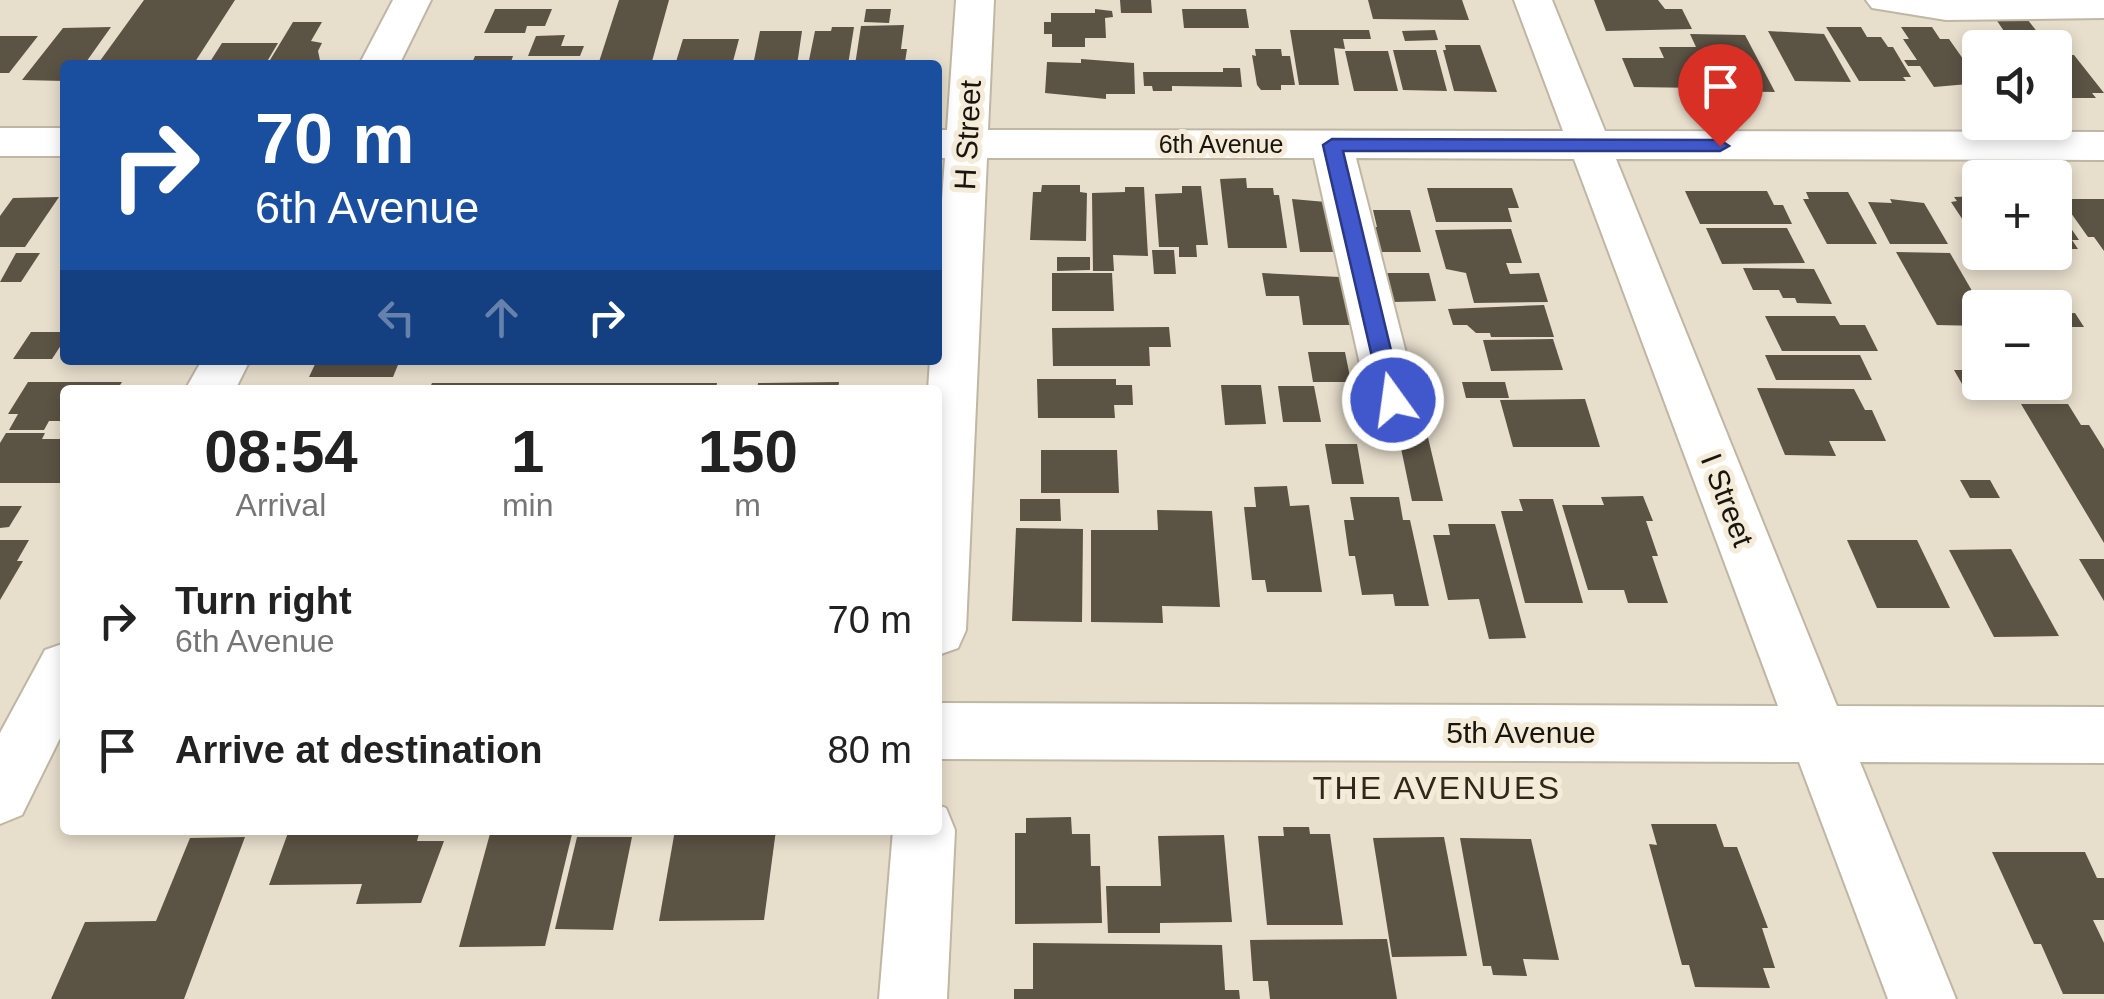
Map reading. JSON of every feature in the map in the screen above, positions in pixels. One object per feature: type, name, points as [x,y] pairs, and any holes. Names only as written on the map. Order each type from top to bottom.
[{"type":"street","points":[[382,60],[412,0]]},
{"type":"street","name":"H Street","points":[[942,491],[952,144],[975,0]]},
{"type":"street","name":"I Street","points":[[1534,0],[1587,146],[1922,999]]},
{"type":"street","points":[[1885,0],[1946,9],[2096,9]]},
{"type":"street","points":[[0,142],[60,142]]},
{"type":"street","name":"6th Avenue","points":[[952,144],[2104,146]]},
{"type":"street","points":[[1332,145],[1393,400]]},
{"type":"street","points":[[0,794],[60,678]]},
{"type":"street","name":"5th Avenue","points":[[942,730],[2104,735]]},
{"type":"street","points":[[913,999],[924,835]]},
{"type":"building","points":[[144,0],[235,0],[196,60],[101,60]]},
{"type":"building","points":[[619,0],[669,0],[652,60],[600,60]]},
{"type":"building","points":[[1120,0],[1151,0],[1152,13],[1121,13]]},
{"type":"building","points":[[1368,0],[1462,0],[1469,20],[1373,19]]},
{"type":"building","points":[[1594,0],[1658,0],[1665,9],[1682,9],[1692,29],[1606,31]]},
{"type":"building","points":[[495,9],[552,9],[545,26],[527,26],[525,33],[484,33]]},
{"type":"building","points":[[866,9],[891,9],[889,23],[864,22]]},
{"type":"building","points":[[1095,9],[1112,11],[1113,17],[1105,18],[1106,38],[1085,38],[1085,47],[1052,47],[1052,34],[1044,34],[1044,22],[1051,22],[1051,13],[1095,13]]},
{"type":"building","points":[[1182,9],[1246,9],[1249,28],[1184,28]]},
{"type":"building","points":[[1993,15],[2024,15],[2036,30],[2003,30]]},
{"type":"building","points":[[293,22],[322,22],[311,41],[322,43],[318,51],[320,60],[270,60]]},
{"type":"building","points":[[904,25],[901,49],[907,49],[905,60],[856,60],[861,26]]},
{"type":"building","points":[[111,27],[88,60],[60,60],[60,81],[22,80],[63,28]]},
{"type":"building","points":[[832,27],[854,27],[849,60],[809,60],[815,31],[831,31]]},
{"type":"building","points":[[1826,27],[1861,27],[1867,37],[1881,37],[1888,47],[1893,47],[1911,77],[1903,77],[1906,81],[1859,81]]},
{"type":"building","points":[[1901,27],[1932,27],[1940,39],[1949,39],[1962,57],[1962,85],[1934,87],[1920,66],[1908,66],[1904,60],[1917,60],[1903,39],[1909,39]]},
{"type":"building","points":[[1290,30],[1369,30],[1371,39],[1343,39],[1345,49],[1334,48],[1339,85],[1299,85]]},
{"type":"building","points":[[1435,30],[1438,40],[1405,41],[1402,31]]},
{"type":"building","points":[[760,31],[802,31],[798,60],[754,60]]},
{"type":"building","points":[[1768,31],[1824,34],[1851,82],[1795,81]]},
{"type":"building","points":[[1690,34],[1745,35],[1775,92],[1717,91],[1709,75],[1695,74],[1702,88],[1634,87],[1622,58],[1664,58],[1659,47],[1696,47]]},
{"type":"building","points":[[565,35],[561,46],[584,46],[580,56],[528,56],[536,36]]},
{"type":"building","points":[[0,36],[38,36],[9,73],[0,73]]},
{"type":"building","points":[[683,39],[739,39],[733,60],[677,60]]},
{"type":"building","points":[[222,43],[278,43],[268,60],[211,60]]},
{"type":"building","points":[[1445,45],[1480,45],[1497,92],[1454,91]]},
{"type":"building","points":[[1255,49],[1281,49],[1282,56],[1290,56],[1295,85],[1261,90],[1252,55],[1256,56]]},
{"type":"building","points":[[1393,50],[1436,50],[1447,91],[1403,90]]},
{"type":"building","points":[[1345,51],[1388,51],[1398,91],[1354,91]]},
{"type":"building","points":[[2072,55],[2104,93],[2092,93],[2096,98],[2072,98]]},
{"type":"building","points":[[475,56],[513,56],[512,60],[473,60]]},
{"type":"building","points":[[1081,59],[1134,63],[1135,94],[1106,94],[1106,99],[1045,93],[1047,62],[1081,63]]},
{"type":"building","points":[[1223,68],[1240,68],[1242,87],[1172,86],[1172,91],[1153,91],[1152,86],[1144,86],[1143,72],[1223,72]]},
{"type":"building","points":[[1246,178],[1247,188],[1273,188],[1274,195],[1279,195],[1287,248],[1228,248],[1220,179]]},
{"type":"building","points":[[1042,185],[1080,185],[1080,192],[1087,193],[1086,241],[1030,240],[1033,192],[1041,192]]},
{"type":"building","points":[[1182,186],[1201,186],[1208,245],[1196,245],[1197,257],[1179,257],[1179,247],[1159,247],[1155,194],[1182,193]]},
{"type":"building","points":[[1125,187],[1144,187],[1148,256],[1113,255],[1114,271],[1093,271],[1092,193],[1125,192]]},
{"type":"building","points":[[1427,188],[1512,188],[1519,208],[1508,208],[1512,222],[1436,222]]},
{"type":"building","points":[[1685,191],[1767,191],[1774,205],[1783,205],[1792,224],[1700,224]]},
{"type":"building","points":[[1806,192],[1848,192],[1877,244],[1827,244],[1803,199],[1809,199]]},
{"type":"building","points":[[59,197],[25,247],[0,247],[0,216],[13,198]]},
{"type":"building","points":[[1954,197],[1962,197],[1962,219],[1951,202],[1957,201]]},
{"type":"building","points":[[1292,199],[1337,203],[1346,252],[1300,252]]},
{"type":"building","points":[[1890,199],[1924,203],[1948,244],[1890,244],[1868,202],[1892,203]]},
{"type":"building","points":[[2072,199],[2104,199],[2104,251],[2094,237],[2088,237],[2072,214]]},
{"type":"building","points":[[1373,210],[1410,210],[1421,252],[1367,252],[1361,227],[1377,227]]},
{"type":"building","points":[[1706,228],[1787,228],[1805,263],[1722,264]]},
{"type":"building","points":[[1511,229],[1522,263],[1506,263],[1510,274],[1539,273],[1548,302],[1474,303],[1466,273],[1446,269],[1435,230]]},
{"type":"building","points":[[1152,250],[1174,250],[1176,274],[1154,274]]},
{"type":"building","points":[[1896,252],[1950,253],[1972,290],[1962,290],[1962,326],[1937,325]]},
{"type":"building","points":[[16,253],[40,253],[21,282],[0,282]]},
{"type":"building","points":[[1057,257],[1090,257],[1090,270],[1057,271]]},
{"type":"building","points":[[1743,268],[1814,269],[1832,304],[1797,303],[1795,298],[1783,298],[1779,290],[1753,290]]},
{"type":"building","points":[[1052,273],[1112,273],[1114,311],[1052,311]]},
{"type":"building","points":[[1262,273],[1359,278],[1369,325],[1303,325],[1299,296],[1266,296]]},
{"type":"building","points":[[1387,273],[1429,273],[1436,301],[1393,302]]},
{"type":"building","points":[[1544,305],[1554,337],[1491,337],[1490,333],[1476,333],[1467,325],[1453,325],[1448,309]]},
{"type":"building","points":[[2075,313],[2084,327],[2072,327]]},
{"type":"building","points":[[1765,316],[1835,316],[1840,325],[1865,325],[1878,351],[1782,351]]},
{"type":"building","points":[[1169,327],[1171,347],[1149,347],[1150,366],[1053,366],[1052,328]]},
{"type":"building","points":[[31,332],[60,332],[60,347],[52,359],[13,359]]},
{"type":"building","points":[[1553,339],[1563,370],[1491,371],[1483,340]]},
{"type":"building","points":[[1308,352],[1345,352],[1351,382],[1313,382]]},
{"type":"building","points":[[1765,355],[1860,355],[1872,380],[1776,380]]},
{"type":"building","points":[[315,365],[398,365],[393,377],[309,377]]},
{"type":"building","points":[[1037,379],[1116,379],[1116,385],[1132,385],[1133,405],[1114,405],[1115,418],[1038,418]]},
{"type":"building","points":[[28,382],[122,382],[60,385],[60,421],[49,421],[44,430],[9,430],[18,414],[8,414]]},
{"type":"building","points":[[839,382],[839,385],[758,383]]},
{"type":"building","points":[[1462,382],[1505,382],[1509,398],[1466,398]]},
{"type":"building","points":[[432,383],[717,383],[717,385]]},
{"type":"building","points":[[1221,385],[1261,385],[1266,424],[1225,425]]},
{"type":"building","points":[[1278,386],[1314,386],[1321,422],[1283,422]]},
{"type":"building","points":[[1757,388],[1854,389],[1865,410],[1872,410],[1886,441],[1829,441],[1836,456],[1785,455]]},
{"type":"building","points":[[1585,399],[1600,447],[1513,447],[1500,400]]},
{"type":"building","points":[[2021,404],[2068,404],[2081,425],[2089,425],[2104,449],[2104,543]]},
{"type":"building","points":[[1397,429],[1426,429],[1443,501],[1412,501]]},
{"type":"building","points":[[6,433],[45,433],[42,439],[60,439],[60,483],[0,483],[0,443]]},
{"type":"building","points":[[1325,444],[1357,444],[1364,484],[1332,484]]},
{"type":"building","points":[[1041,450],[1117,450],[1119,493],[1041,493]]},
{"type":"building","points":[[1960,480],[1990,480],[2000,498],[1970,498]]},
{"type":"building","points":[[1287,486],[1290,506],[1309,505],[1322,592],[1267,592],[1265,580],[1252,580],[1244,507],[1256,507],[1254,487]]},
{"type":"building","points":[[1643,496],[1653,521],[1646,521],[1658,556],[1652,556],[1668,603],[1628,603],[1624,590],[1588,590],[1562,505],[1604,505],[1601,497]]},
{"type":"building","points":[[1350,497],[1399,497],[1403,520],[1410,520],[1429,606],[1395,606],[1393,594],[1362,595],[1355,556],[1349,556],[1344,520],[1354,520]]},
{"type":"building","points":[[1020,499],[1060,499],[1061,521],[1020,521]]},
{"type":"building","points":[[1519,499],[1553,499],[1583,603],[1525,603],[1501,511],[1523,511]]},
{"type":"building","points":[[0,506],[22,506],[9,527],[0,528]]},
{"type":"building","points":[[1157,510],[1212,511],[1220,607],[1162,606],[1163,623],[1091,622],[1091,530],[1158,530]]},
{"type":"building","points":[[1448,524],[1495,524],[1526,638],[1489,639],[1479,599],[1448,600],[1433,535],[1450,535]]},
{"type":"building","points":[[1016,528],[1083,529],[1082,622],[1012,621]]},
{"type":"building","points":[[0,540],[29,540],[17,561],[23,561],[0,600]]},
{"type":"building","points":[[1847,540],[1917,540],[1950,608],[1877,608]]},
{"type":"building","points":[[2011,549],[2059,636],[1994,637],[1949,550]]},
{"type":"building","points":[[2079,559],[2104,559],[2104,601]]},
{"type":"building","points":[[1071,817],[1072,834],[1090,834],[1091,866],[1100,866],[1102,923],[1015,924],[1015,833],[1026,833],[1026,818]]},
{"type":"building","points":[[1651,824],[1716,824],[1724,847],[1737,847],[1768,928],[1762,928],[1775,968],[1763,968],[1770,988],[1695,987],[1689,965],[1682,965],[1649,844],[1657,845]]},
{"type":"building","points":[[1283,827],[1309,827],[1310,834],[1330,834],[1343,925],[1267,925],[1258,836],[1284,836]]},
{"type":"building","points":[[287,835],[419,835],[417,841],[444,841],[421,903],[356,904],[362,884],[269,885]]},
{"type":"building","points":[[490,835],[572,835],[545,946],[459,947]]},
{"type":"building","points":[[674,835],[775,835],[764,920],[659,921]]},
{"type":"building","points":[[1224,835],[1232,922],[1160,923],[1160,933],[1108,933],[1106,886],[1161,886],[1158,836]]},
{"type":"building","points":[[245,837],[184,999],[51,999],[85,922],[156,921],[190,838]]},
{"type":"building","points":[[577,837],[632,837],[613,930],[555,929]]},
{"type":"building","points":[[1444,837],[1467,956],[1392,957],[1373,838]]},
{"type":"building","points":[[1460,838],[1531,839],[1559,960],[1523,959],[1527,976],[1493,975],[1491,966],[1483,966]]},
{"type":"building","points":[[1992,852],[2085,852],[2097,878],[2104,878],[2104,920],[2093,920],[2104,943],[2104,994],[2063,994],[2041,944],[2034,944]]},
{"type":"building","points":[[1387,939],[1397,999],[1270,999],[1268,981],[1253,981],[1250,940]]},
{"type":"building","points":[[1033,943],[1222,945],[1225,990],[1239,990],[1240,999],[1014,999],[1014,989],[1033,989]]},
{"type":"district","name":"THE AVENUES","points":[[1437,788]]},
{"type":"route","points":[[1393,400],[1332,145],[1720,146]]}]
